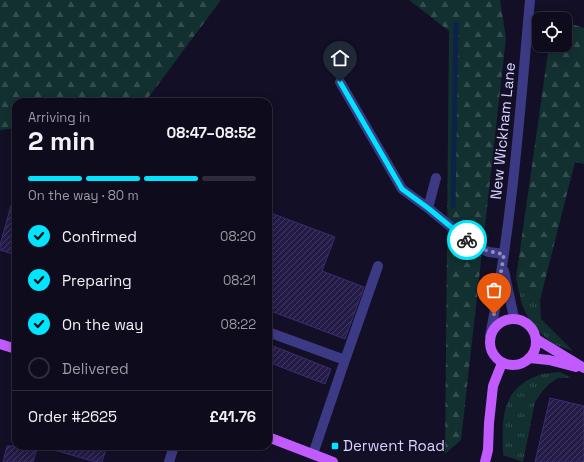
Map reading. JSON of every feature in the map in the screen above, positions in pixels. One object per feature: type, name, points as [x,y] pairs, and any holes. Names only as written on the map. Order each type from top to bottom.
[{"type":"main road","points":[[514,318],[531,327],[536,339],[533,353],[530,358],[523,363],[515,365],[502,363],[492,353],[489,342],[490,336],[493,328],[499,323],[514,318]]},
{"type":"main road","points":[[536,339],[584,368]]},
{"type":"main road","points":[[0,344],[12,347]]},
{"type":"main road","points":[[530,358],[549,360],[584,368]]},
{"type":"main road","points":[[485,462],[488,450],[493,386],[502,363]]},
{"type":"main road","points":[[272,439],[333,462]]},
{"type":"street","name":"New Wickham Lane","points":[[490,336],[503,265],[518,139],[530,0]]},
{"type":"street","points":[[340,82],[402,189],[476,247],[489,252],[504,254]]},
{"type":"street","points":[[428,208],[436,178]]},
{"type":"street","name":"New Wickham Lane","points":[[503,265],[514,318]]},
{"type":"street","points":[[313,454],[378,266]]},
{"type":"street","points":[[272,333],[345,360]]},
{"type":"street","points":[[168,462],[172,450]]},
{"type":"green space","points":[[0,0],[221,0],[148,98],[12,98],[12,128],[0,130]]},
{"type":"green space","points":[[409,0],[500,0],[506,38],[461,440],[445,454],[449,31]]},
{"type":"green space","points":[[572,24],[584,28],[584,164],[575,162],[540,300],[516,278],[548,52],[572,52]]},
{"type":"green space","points":[[516,278],[540,300],[541,319],[573,351],[553,344],[532,325],[522,305]]},
{"type":"green space","points":[[560,372],[571,378],[558,378],[549,384],[535,402],[523,462],[503,455],[504,418],[510,397],[517,388],[526,381],[541,374]]},
{"type":"building","points":[[12,202],[12,254],[0,250],[0,245]]},
{"type":"building","points":[[272,213],[335,237],[322,271],[364,287],[345,339],[272,312]]},
{"type":"building","points":[[272,346],[331,369],[325,384],[272,364]]},
{"type":"building","points":[[550,398],[584,406],[584,462],[535,462]]},
{"type":"building","points":[[7,446],[12,446],[12,450],[37,450],[33,462],[3,462]]},
{"type":"building","points":[[54,450],[106,450],[102,462],[96,462]]},
{"type":"waterway","points":[[453,206],[456,24]]},
{"type":"way so far","points":[[467,240],[476,247],[489,252],[504,254],[494,314]]},
{"type":"place","name":"Derwent Road","points":[[335,446]]},
{"type":"route","points":[[340,82],[402,189],[467,240]]}]
